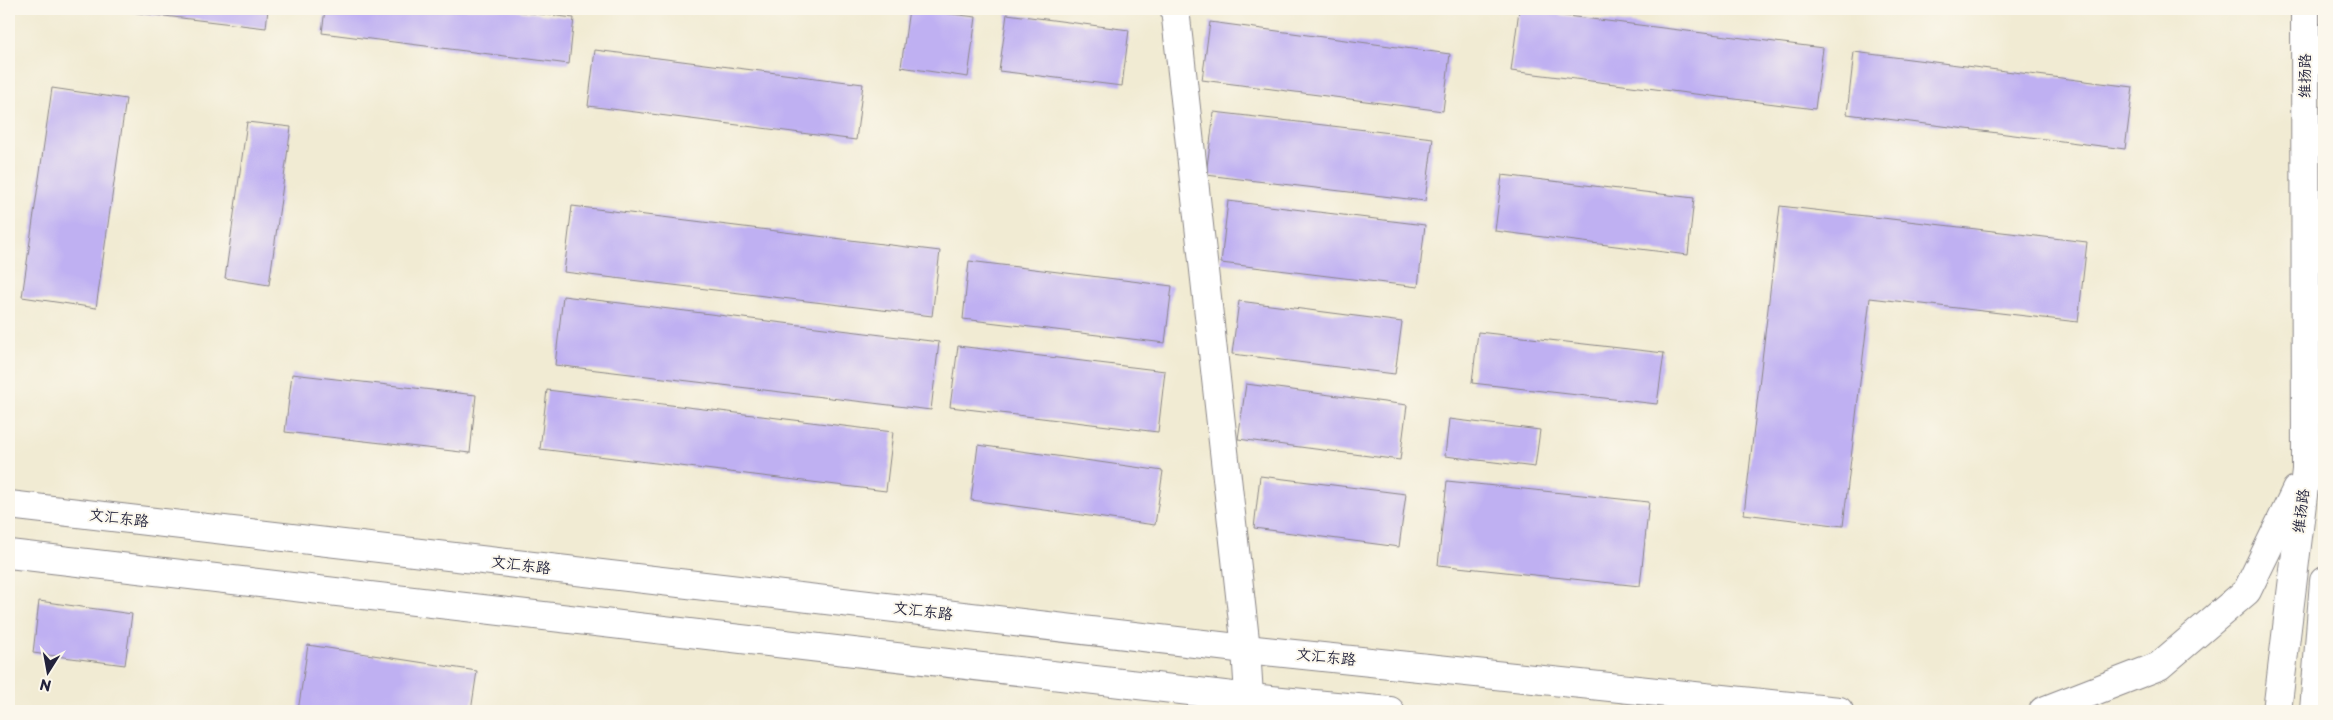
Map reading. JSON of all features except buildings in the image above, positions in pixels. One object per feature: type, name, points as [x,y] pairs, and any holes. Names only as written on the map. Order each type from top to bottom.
[{"type":"main road","points":[[1174,9],[1246,649],[1250,704]]},
{"type":"main road","name":"维扬路","points":[[2277,711],[2306,470],[2305,9]]},
{"type":"main road","points":[[2043,711],[2159,666],[2247,591],[2306,470]]},
{"type":"main road","name":"文汇东路","points":[[9,505],[1246,649],[1838,711]]},
{"type":"main road","points":[[9,554],[1250,704],[1390,711]]},
{"type":"main road","points":[[2314,711],[2324,581]]}]
